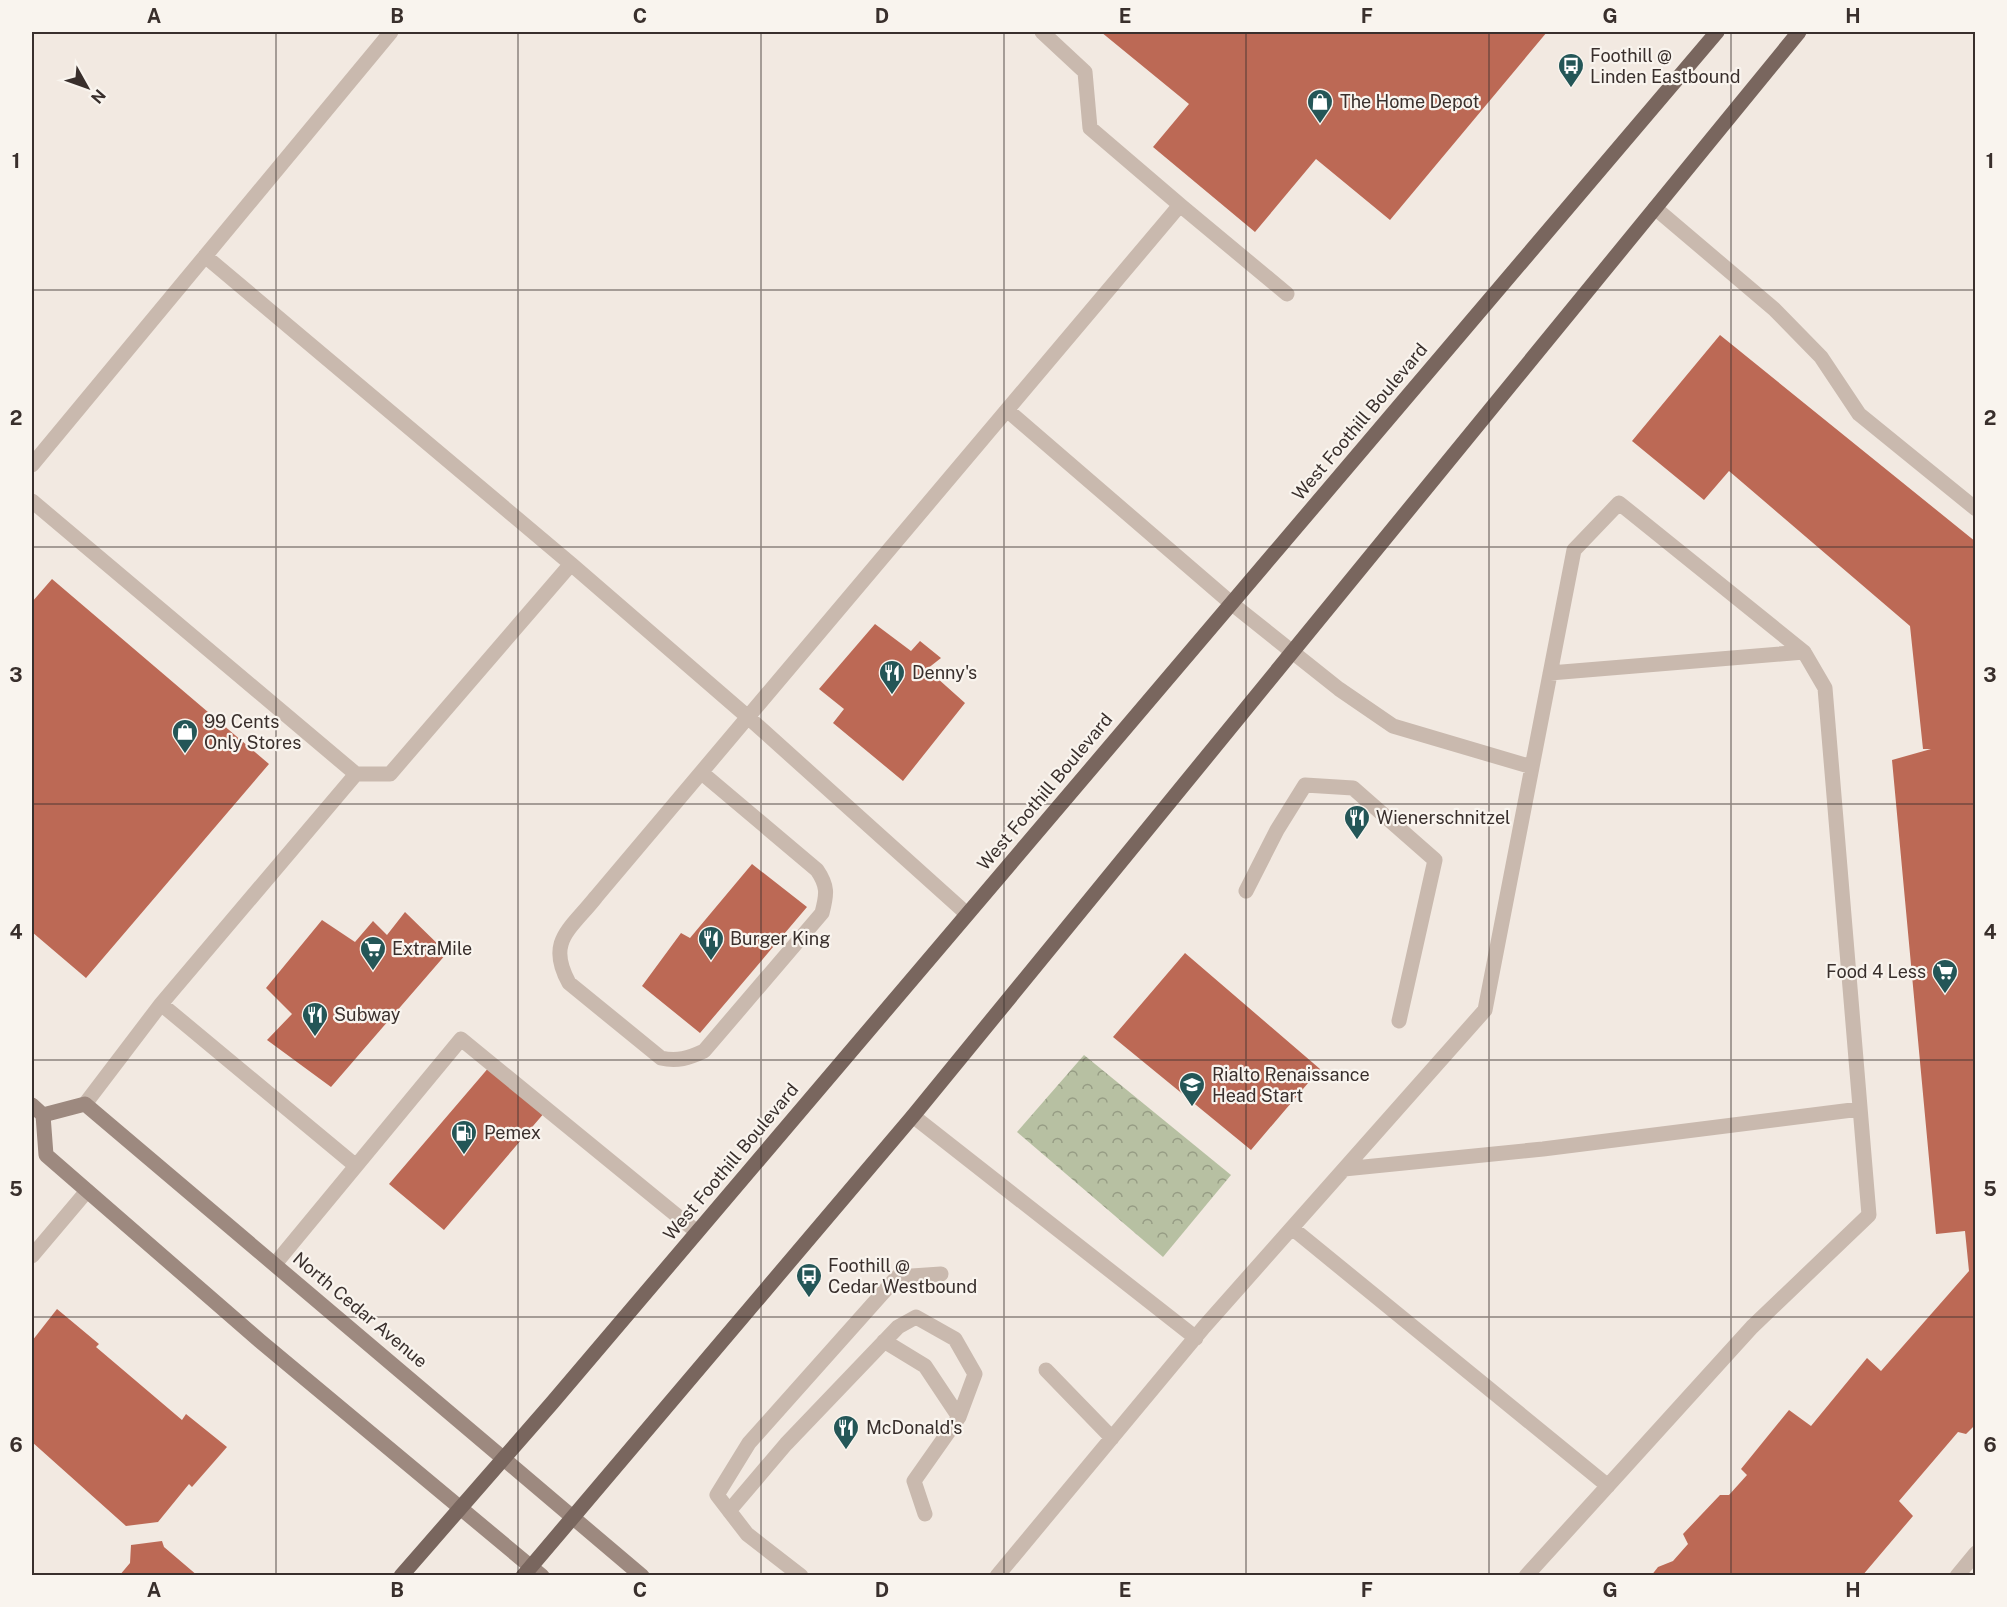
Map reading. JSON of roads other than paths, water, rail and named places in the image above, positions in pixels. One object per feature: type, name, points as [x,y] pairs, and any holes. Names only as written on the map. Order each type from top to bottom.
[{"type":"main road","name":"West Foothill Boulevard","points":[[401,1575],[462,1508],[1717,32]]},
{"type":"main road","points":[[85,1104],[37,1110],[46,1155],[260,1341],[462,1508],[532,1572],[574,1516],[913,1116],[1799,32]]},
{"type":"main road","name":"North Cedar Avenue","points":[[85,1104],[642,1575]]},
{"type":"lane","points":[[32,465],[391,32]]},
{"type":"lane","points":[[1042,32],[1085,72],[1090,128],[1287,294]]},
{"type":"lane","points":[[702,773],[817,870],[827,885],[822,913],[704,1051],[690,1058],[672,1061],[661,1058],[569,983],[560,966],[558,951],[564,938],[596,897],[1180,205]]},
{"type":"lane","points":[[1655,208],[1774,309],[1821,357],[1859,414],[1976,509]]},
{"type":"lane","points":[[205,256],[571,564],[749,718],[967,914]]},
{"type":"lane","points":[[1007,410],[1293,653],[1393,726],[1532,767]]},
{"type":"lane","points":[[32,501],[356,774],[390,774],[571,564]]},
{"type":"lane","points":[[997,1575],[1196,1338],[1485,1010],[1574,550],[1619,503],[1804,652],[1825,688],[1869,1215],[1752,1327],[1526,1575]]},
{"type":"lane","points":[[1550,673],[1804,652]]},
{"type":"lane","points":[[85,1104],[161,1004],[356,774]]},
{"type":"lane","points":[[1245,891],[1277,830],[1305,785],[1353,788],[1435,860],[1399,1021]]},
{"type":"lane","points":[[161,1004],[356,1166]]},
{"type":"lane","points":[[275,1264],[461,1039],[697,1232]]},
{"type":"lane","points":[[1344,1169],[1543,1149],[1860,1109]]},
{"type":"lane","points":[[913,1116],[1196,1338]]},
{"type":"lane","points":[[32,1256],[87,1191]]},
{"type":"lane","points":[[1292,1228],[1608,1486]]},
{"type":"lane","points":[[801,1575],[747,1534],[717,1495],[749,1443],[897,1277],[941,1274]]},
{"type":"lane","points":[[729,1511],[786,1444],[884,1341],[898,1327],[916,1317],[955,1339],[975,1374],[959,1417],[914,1481],[925,1514]]},
{"type":"lane","points":[[884,1341],[925,1366],[959,1417]]},
{"type":"lane","points":[[1046,1370],[1113,1438]]},
{"type":"lane","points":[[1957,1575],[1976,1553]]},
{"type":"place","name":"Foothill @ Linden Eastbound","points":[[1571,89]]},
{"type":"place","name":"The Home Depot","points":[[1320,125]]},
{"type":"place","name":"Denny's","points":[[892,696]]},
{"type":"place","name":"99 Cents Only Stores","points":[[185,755]]},
{"type":"place","name":"Wienerschnitzel","points":[[1357,841]]},
{"type":"place","name":"Burger King","points":[[711,962]]},
{"type":"place","name":"ExtraMile","points":[[373,972]]},
{"type":"place","name":"Food 4 Less","points":[[1945,995]]},
{"type":"place","name":"Subway","points":[[315,1038]]},
{"type":"place","name":"Rialto Renaissance Head Start","points":[[1192,1108]]},
{"type":"place","name":"Pemex","points":[[464,1156]]},
{"type":"place","name":"Foothill @ Cedar Westbound","points":[[809,1299]]},
{"type":"place","name":"McDonald's","points":[[846,1451]]}]
